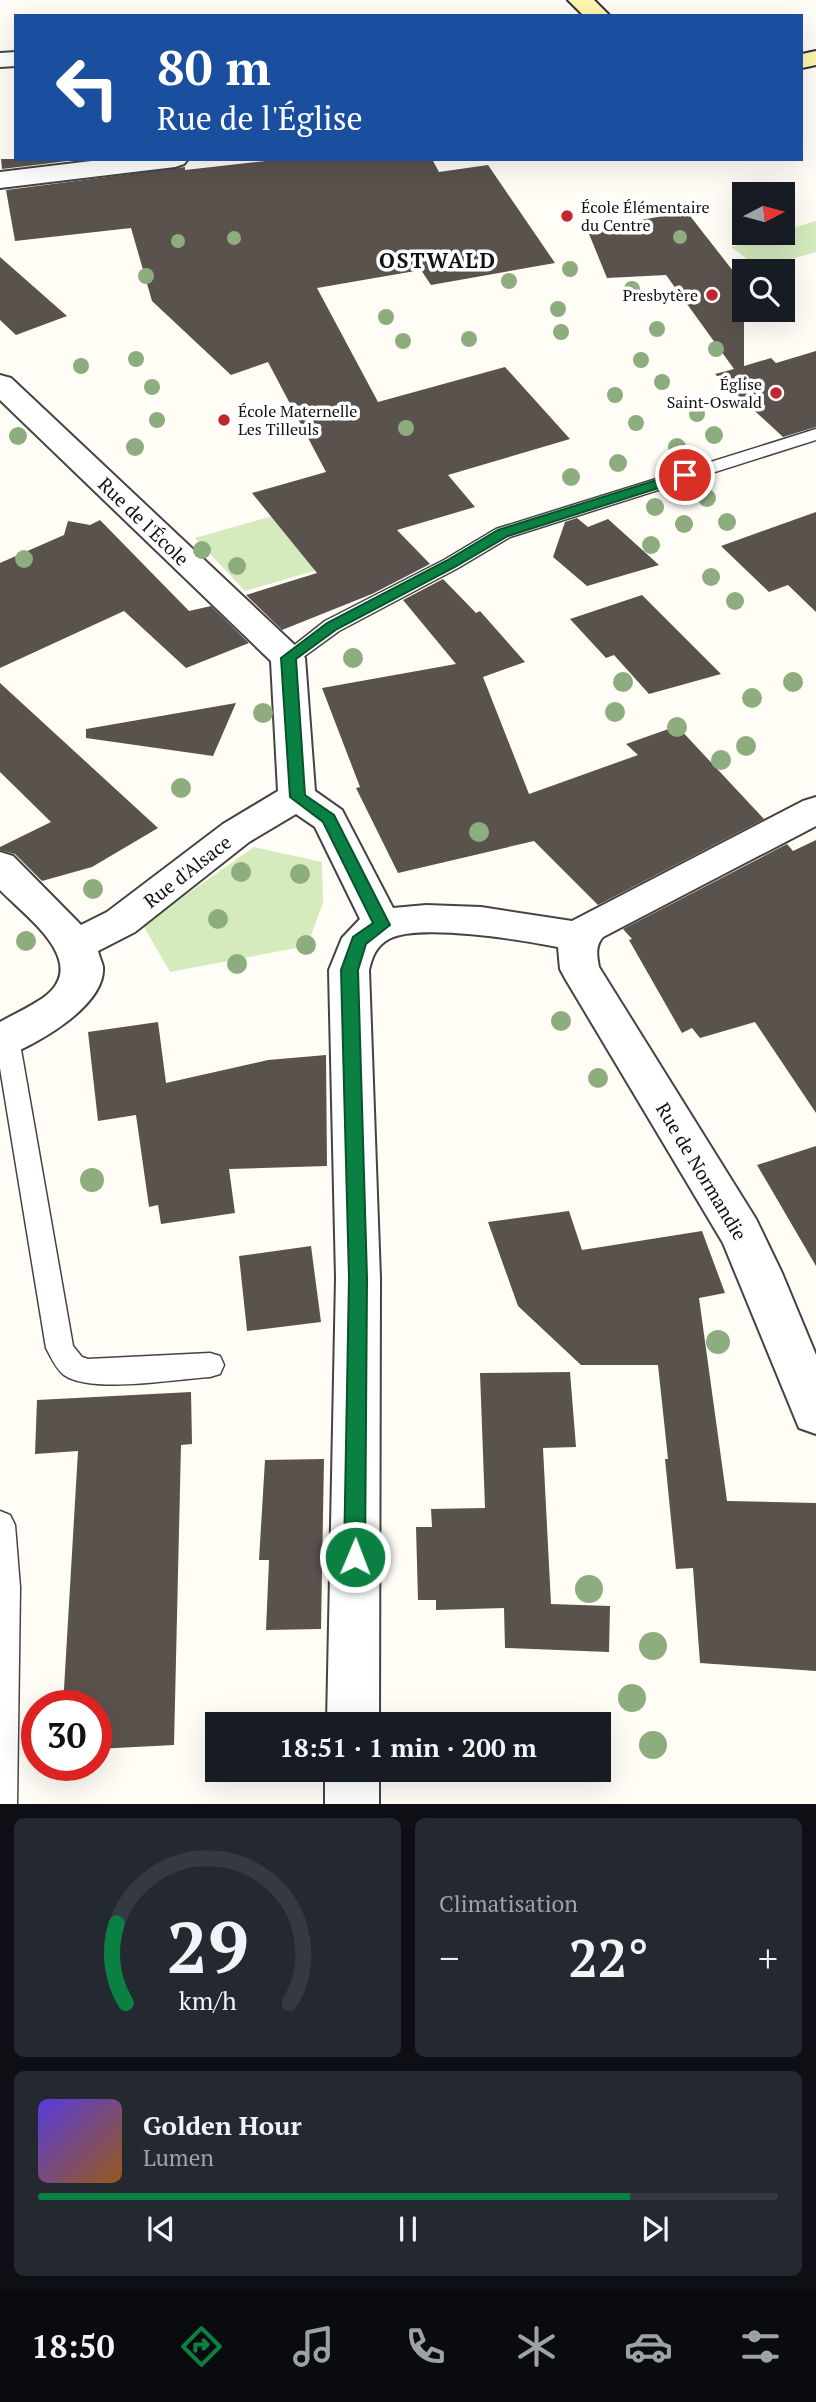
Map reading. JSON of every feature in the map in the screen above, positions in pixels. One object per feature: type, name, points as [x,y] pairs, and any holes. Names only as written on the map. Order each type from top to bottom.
[{"type":"main road","points":[[580,0],[595,14]]},
{"type":"street","points":[[0,180],[158,161]]},
{"type":"street","name":"Rue de l'École","points":[[0,384],[288,658]]},
{"type":"street","points":[[288,658],[297,797],[329,819],[382,925]]},
{"type":"street","name":"Rue d'Alsace","points":[[76,945],[121,922],[236,833],[297,797]]},
{"type":"street","points":[[353,1712],[358,1278],[349,970],[359,941],[369,931],[382,925],[397,921],[433,919],[537,928],[580,937],[589,928],[816,810]]},
{"type":"street","points":[[0,866],[76,945],[83,968],[80,982],[72,996],[43,1018],[4,1040]]},
{"type":"street","name":"Rue de Normandie","points":[[580,937],[576,950],[580,969],[740,1232],[760,1273],[816,1413]]},
{"type":"street","points":[[352,1782],[352,1804]]},
{"type":"lane","points":[[288,658],[332,626],[503,533],[816,434]]},
{"type":"lane","points":[[4,1040],[60,1348],[68,1361],[79,1369],[106,1371],[210,1365]]},
{"type":"lane","points":[[0,1525],[5,1587],[1,1804]]},
{"type":"green space","points":[[816,221],[816,252],[791,259],[747,259],[731,247],[795,245],[795,227]]},
{"type":"green space","points":[[280,514],[324,568],[245,591],[195,538]]},
{"type":"green space","points":[[254,847],[322,862],[323,903],[307,946],[170,972],[143,925]]},
{"type":"building","points":[[1,159],[68,161],[2,169]]},
{"type":"building","points":[[266,161],[433,161],[439,172],[488,165],[555,263],[431,285],[421,270],[317,288],[378,402],[505,367],[570,439],[448,475],[475,507],[397,530],[430,564],[372,594],[282,630],[246,595],[317,573],[252,493],[326,472],[268,362],[231,375],[152,301],[131,228],[15,241],[6,190],[185,167],[185,170]]},
{"type":"building","points":[[687,212],[732,270],[732,322],[744,322],[744,366],[771,358],[776,363],[816,351],[816,427],[783,437],[715,374],[734,369],[666,275],[607,278],[587,229]]},
{"type":"building","points":[[0,257],[67,316],[16,335],[0,320]]},
{"type":"building","points":[[816,512],[816,612],[788,585],[769,592],[721,546]]},
{"type":"building","points":[[577,518],[588,527],[608,519],[659,565],[587,586],[553,557],[565,522]]},
{"type":"building","points":[[100,520],[189,611],[211,606],[249,643],[186,668],[124,611],[0,668],[0,563],[64,535],[68,521],[90,525]]},
{"type":"building","points":[[443,579],[476,613],[480,611],[525,662],[483,677],[529,794],[638,755],[626,744],[677,726],[764,819],[598,905],[534,841],[398,873],[356,788],[360,787],[322,688],[456,664],[403,600]]},
{"type":"building","points":[[642,595],[721,674],[649,694],[614,655],[606,658],[570,619]]},
{"type":"building","points":[[0,683],[158,828],[92,867],[42,881],[15,854],[0,850],[0,847],[51,822],[0,772]]},
{"type":"building","points":[[236,703],[213,756],[86,738],[86,729]]},
{"type":"building","points":[[816,840],[816,1113],[755,1022],[700,1038],[692,1028],[682,1033],[629,940],[632,939],[623,929],[787,844],[793,851]]},
{"type":"building","points":[[158,1022],[166,1083],[268,1060],[326,1055],[327,1166],[229,1169],[235,1213],[161,1224],[158,1205],[149,1207],[136,1115],[98,1121],[88,1032]]},
{"type":"building","points":[[816,1146],[816,1266],[757,1165]]},
{"type":"building","points":[[569,1211],[582,1250],[702,1231],[725,1293],[699,1298],[727,1501],[816,1503],[816,1671],[700,1663],[693,1568],[676,1569],[658,1365],[581,1365],[518,1306],[488,1222]]},
{"type":"building","points":[[311,1246],[321,1322],[247,1331],[239,1256]]},
{"type":"building","points":[[570,1372],[576,1447],[543,1448],[551,1604],[610,1606],[609,1652],[505,1648],[504,1608],[436,1610],[436,1600],[418,1600],[416,1527],[432,1527],[431,1509],[485,1508],[480,1373]]},
{"type":"building","points":[[191,1392],[192,1444],[181,1445],[174,1745],[112,1748],[112,1690],[64,1690],[78,1451],[35,1454],[37,1400]]},
{"type":"building","points":[[324,1459],[321,1629],[266,1630],[269,1560],[259,1560],[265,1460]]},
{"type":"place","name":"École Élémentaire du Centre","points":[[567,216]]},
{"type":"place","name":"Presbytère","points":[[712,295]]},
{"type":"place","name":"Église Saint-Oswald","points":[[776,393]]},
{"type":"place","name":"École Maternelle Les Tilleuls","points":[[224,420]]},
{"type":"district","name":"OSTWALD","points":[[438,260]]},
{"type":"route","points":[[355,1557],[358,1278],[349,970],[359,941],[369,931],[382,925],[329,819],[297,797],[288,658],[332,626],[503,533],[685,475]]}]
